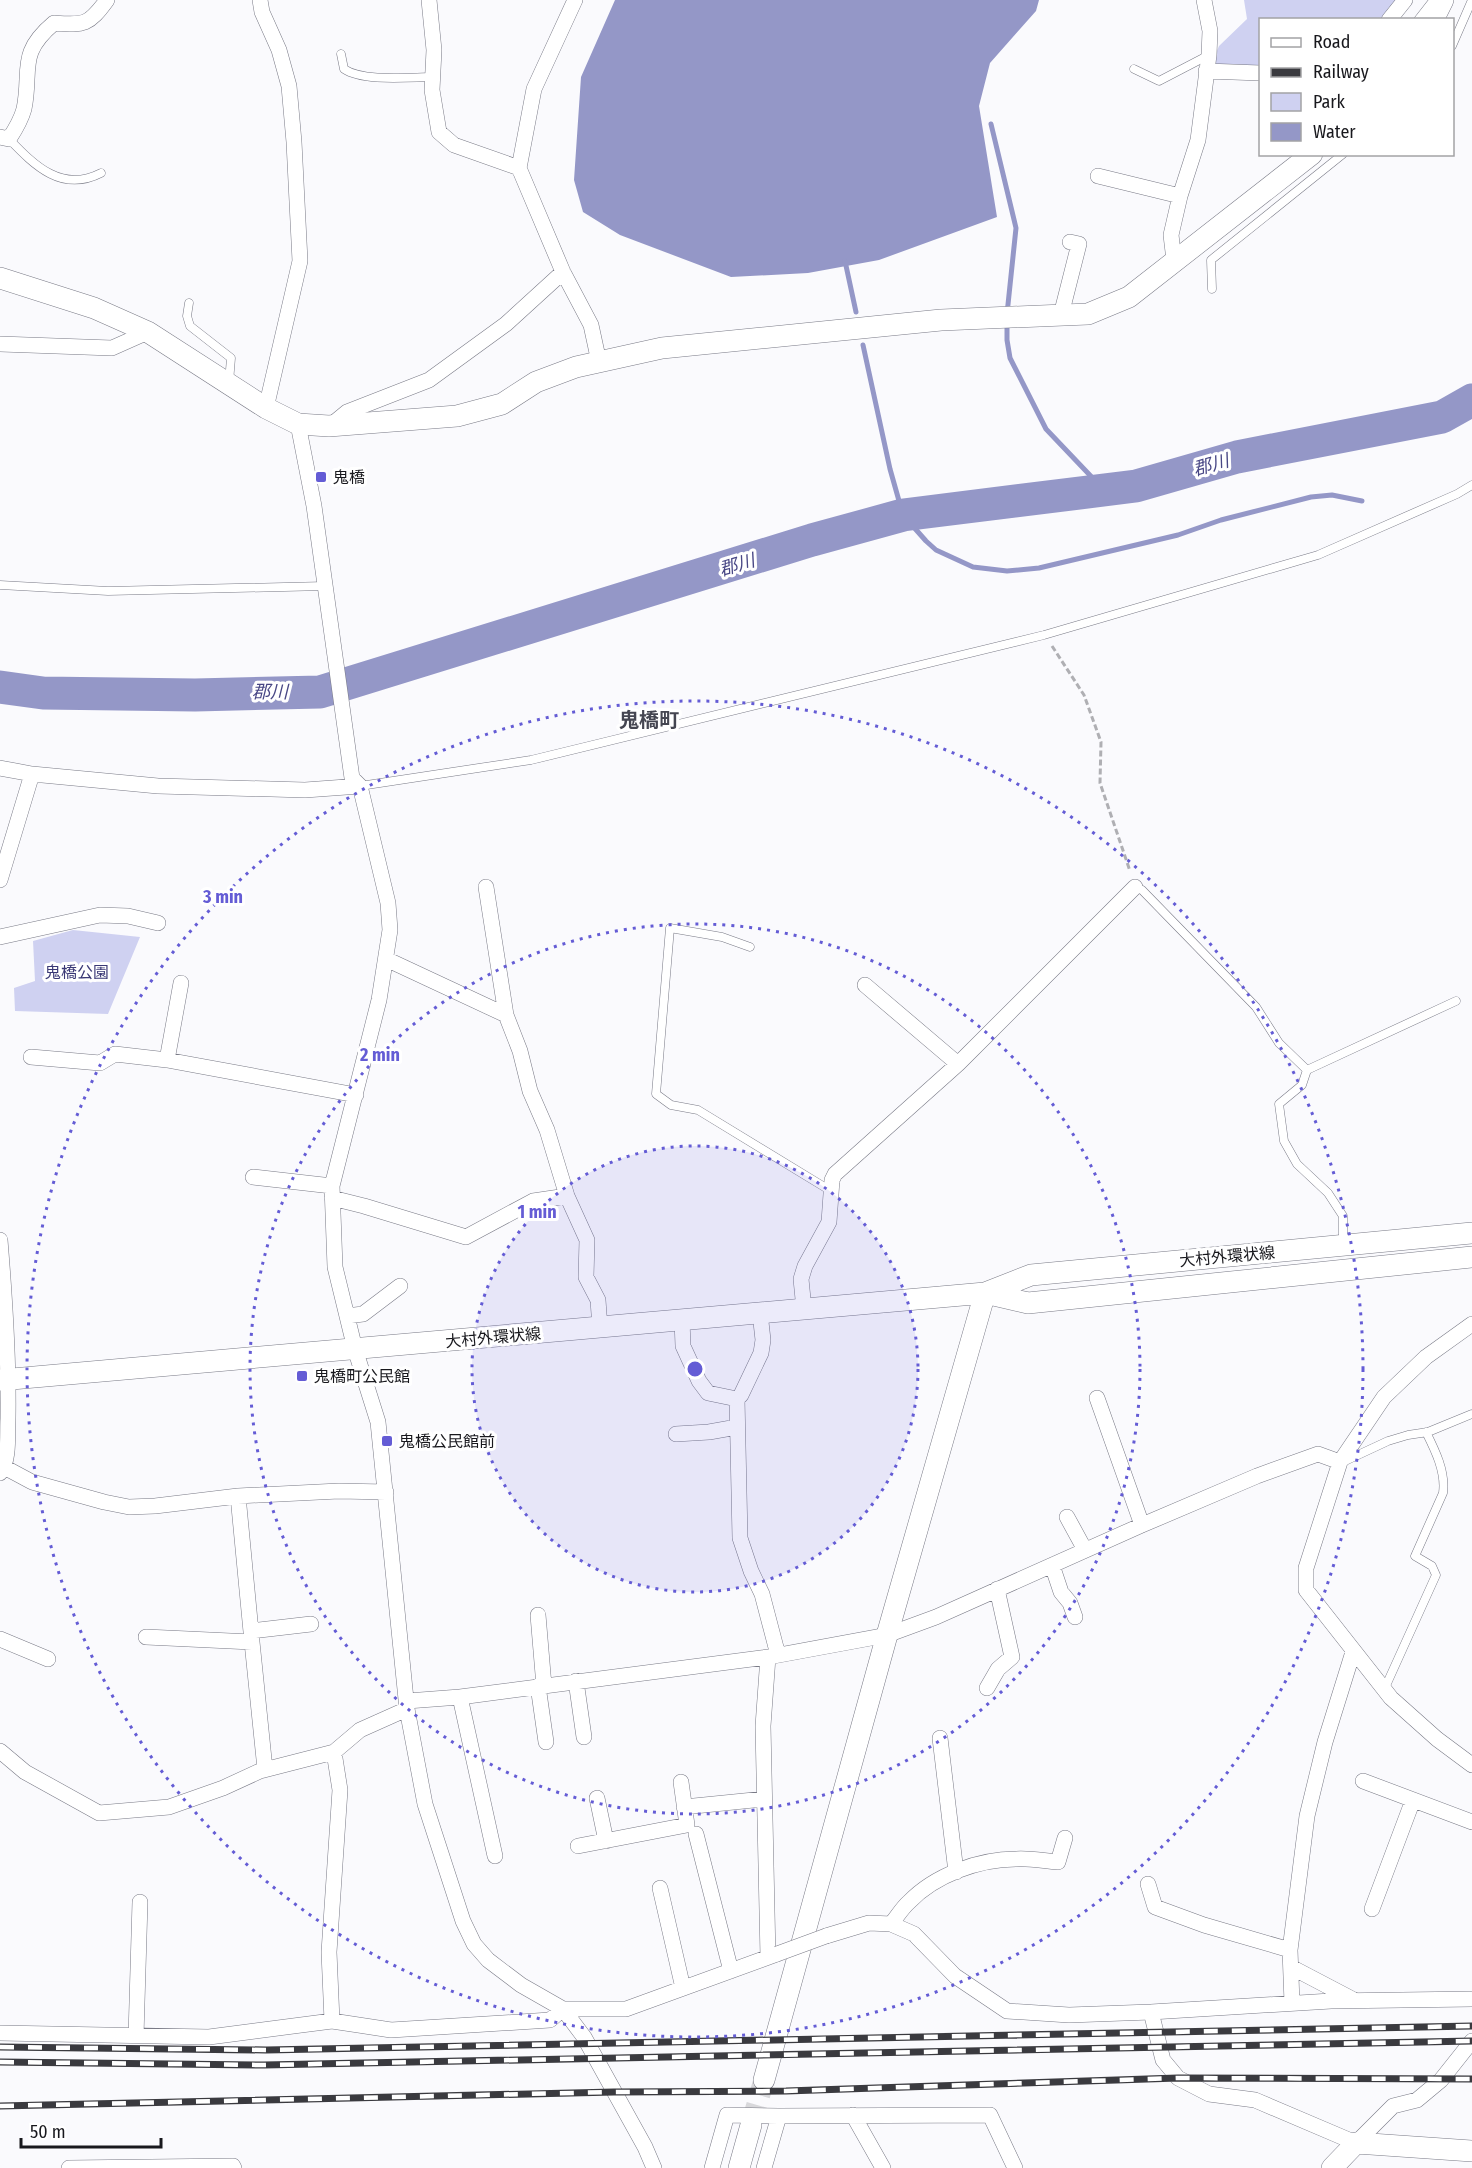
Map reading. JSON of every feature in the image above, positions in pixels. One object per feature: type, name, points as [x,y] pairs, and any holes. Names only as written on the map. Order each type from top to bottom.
[{"type":"street","points":[[4,138],[18,126],[23,111],[27,62],[40,34],[54,23],[79,25],[89,21],[107,0]]},
{"type":"street","points":[[261,0],[262,12],[279,50],[289,86],[300,261],[267,408]]},
{"type":"street","points":[[429,0],[433,32],[432,90],[439,132],[454,145],[519,168]]},
{"type":"street","points":[[433,32],[441,0]]},
{"type":"street","points":[[575,0],[534,89],[519,168],[563,272],[591,325],[599,362]]},
{"type":"street","points":[[1174,260],[1172,236],[1180,196],[1198,140],[1209,55],[1210,31],[1204,0]]},
{"type":"street","points":[[1391,18],[1405,0]]},
{"type":"street","points":[[1434,18],[1443,0]]},
{"type":"street","points":[[1206,71],[1259,73]]},
{"type":"street","points":[[0,278],[94,308],[148,333],[267,408],[298,424],[329,426],[457,416],[502,404],[536,382],[576,367],[663,348],[941,320],[1088,314],[1129,297],[1309,156]]},
{"type":"street","points":[[1098,176],[1180,196]]},
{"type":"street","points":[[1061,315],[1079,244],[1070,242]]},
{"type":"street","points":[[329,426],[347,412],[429,380],[506,324],[563,272]]},
{"type":"street","points":[[0,344],[112,348],[148,333]]},
{"type":"street","points":[[298,424],[314,506],[356,782],[388,903],[390,930],[379,1000],[332,1192],[335,1267],[355,1349],[378,1422],[407,1705],[425,1804],[470,1936],[481,1952],[496,1966],[521,1985],[563,2009],[584,2037],[645,2146],[654,2168]]},
{"type":"street","points":[[0,768],[32,774],[169,786],[305,790],[356,782]]},
{"type":"street","points":[[0,880],[32,774]]},
{"type":"street","points":[[486,887],[506,1015],[520,1051],[530,1091],[547,1130],[567,1196],[587,1240],[586,1277],[598,1300],[600,1328]]},
{"type":"street","points":[[804,1309],[801,1279],[805,1266],[829,1222],[832,1180],[835,1174],[958,1064],[1135,887]]},
{"type":"street","points":[[0,937],[100,915],[128,916],[158,923]]},
{"type":"street","points":[[386,959],[506,1015]]},
{"type":"street","points":[[167,1060],[181,983]]},
{"type":"street","points":[[865,985],[958,1064]]},
{"type":"street","points":[[31,1057],[100,1063],[115,1054],[167,1060],[356,1095]]},
{"type":"street","points":[[253,1177],[332,1192],[364,1206],[466,1237],[533,1202],[567,1196]]},
{"type":"street","name":"大村外環状線","points":[[4,1379],[985,1293],[1031,1275],[1472,1233]]},
{"type":"street","points":[[0,1240],[7,1445],[2,1470],[32,1482],[129,1507],[238,1496],[339,1491],[386,1492]]},
{"type":"street","name":"大村外環状線","points":[[985,1293],[1028,1303],[1472,1257]]},
{"type":"street","points":[[347,1316],[363,1314],[400,1286]]},
{"type":"street","points":[[764,2080],[887,1635],[985,1293]]},
{"type":"street","points":[[760,1313],[763,1340],[761,1353],[737,1399],[737,1427],[740,1538],[751,1571],[762,1594],[773,1656],[763,1726],[764,1799],[773,1956]]},
{"type":"street","points":[[682,1320],[683,1346],[699,1381],[708,1394],[737,1399]]},
{"type":"street","points":[[1472,1324],[1426,1357],[1384,1397],[1340,1462],[1306,1568],[1306,1590],[1384,1690],[1437,1739],[1472,1765]]},
{"type":"street","points":[[1096,1398],[1142,1525]]},
{"type":"street","points":[[676,1434],[737,1427]]},
{"type":"street","points":[[0,1751],[25,1772],[99,1813],[169,1807],[223,1788],[260,1771],[334,1752],[360,1731],[407,1705],[773,1656],[887,1635],[936,1617],[1257,1476],[1318,1454],[1340,1462]]},
{"type":"street","points":[[238,1496],[265,1769]]},
{"type":"street","points":[[1067,1517],[1085,1550]]},
{"type":"street","points":[[1052,1565],[1061,1592],[1070,1603],[1075,1617]]},
{"type":"street","points":[[987,1688],[998,1669],[1012,1657],[997,1589]]},
{"type":"street","points":[[538,1615],[546,1742]]},
{"type":"street","points":[[146,1636],[252,1636],[311,1624]]},
{"type":"street","points":[[0,1639],[48,1659]]},
{"type":"street","points":[[1292,2003],[1290,1950],[1307,1816],[1328,1731],[1353,1652]]},
{"type":"street","points":[[576,1681],[584,1737]]},
{"type":"street","points":[[460,1697],[495,1856]]},
{"type":"street","points":[[940,1738],[956,1872]]},
{"type":"street","points":[[332,2021],[329,1952],[340,1790],[334,1752]]},
{"type":"street","points":[[1363,1781],[1472,1822]]},
{"type":"street","points":[[578,1846],[687,1825],[681,1782]]},
{"type":"street","points":[[597,1798],[606,1841]]},
{"type":"street","points":[[684,1807],[764,1799]]},
{"type":"street","points":[[1372,1909],[1413,1800]]},
{"type":"street","points":[[696,1834],[731,1971]]},
{"type":"street","points":[[891,1924],[909,1901],[934,1883],[956,1872],[987,1861],[1015,1858],[1058,1862],[1065,1838]]},
{"type":"street","points":[[1148,1884],[1155,1907],[1204,1925],[1290,1950]]},
{"type":"street","points":[[660,1888],[683,1988]]},
{"type":"street","points":[[136,2036],[140,1902]]},
{"type":"street","points":[[0,2033],[209,2037],[332,2021],[391,2030],[550,2020],[563,2009],[626,2008],[826,1936],[869,1923],[891,1924],[914,1934],[955,1976],[1007,2011],[1069,2015],[1292,2003],[1472,1999]]},
{"type":"street","points":[[1291,1967],[1356,2001]]},
{"type":"street","points":[[1151,2012],[1163,2060],[1178,2078],[1209,2094],[1255,2100],[1356,2143],[1472,2151]]},
{"type":"street","points":[[1332,2168],[1393,2106],[1416,2100],[1441,2080],[1472,2041]]},
{"type":"street","points":[[712,2168],[727,2115],[990,2115],[1015,2168]]},
{"type":"street","points":[[853,2115],[883,2168]]},
{"type":"street","points":[[764,2168],[779,2116]]},
{"type":"street","points":[[739,2168],[751,2125]]},
{"type":"street","points":[[69,2168],[234,2168]]},
{"type":"lane","points":[[1420,18],[1434,0]]},
{"type":"lane","points":[[1454,41],[1472,0]]},
{"type":"lane","points":[[341,54],[344,69],[348,71],[369,76],[433,78]]},
{"type":"lane","points":[[1134,69],[1159,81],[1209,55]]},
{"type":"lane","points":[[4,138],[35,165],[61,179],[88,179],[101,173]]},
{"type":"lane","points":[[1212,289],[1211,260],[1341,156]]},
{"type":"lane","points":[[189,303],[187,316],[190,326],[231,358],[229,384]]},
{"type":"lane","points":[[356,782],[531,760],[1044,635],[1317,555],[1457,494],[1472,485]]},
{"type":"lane","points":[[0,585],[108,591],[326,591]]},
{"type":"lane","points":[[1135,887],[1142,890],[1256,1007],[1279,1043],[1307,1070]]},
{"type":"lane","points":[[750,947],[722,937],[670,928],[656,1094],[671,1105],[698,1110],[831,1191]]},
{"type":"lane","points":[[1343,1245],[1343,1216],[1328,1193],[1298,1164],[1284,1141],[1279,1104],[1302,1085],[1307,1070],[1456,1001]]},
{"type":"lane","points":[[1340,1462],[1388,1441],[1426,1432],[1472,1414]]},
{"type":"lane","points":[[1384,1690],[1436,1575],[1432,1566],[1415,1556],[1444,1486],[1436,1452],[1426,1432]]},
{"type":"path","points":[[1044,635],[1083,695],[1101,742],[1100,783],[1135,887]]},
{"type":"green space","points":[[1244,0],[1399,0],[1392,11],[1382,18],[1259,18],[1259,69],[1211,65],[1219,46],[1247,19]]},
{"type":"green space","name":"鬼橋公園","points":[[73,930],[140,937],[108,1014],[15,1011],[14,988],[35,981],[33,941]]},
{"type":"water","points":[[615,0],[1039,0],[1036,11],[990,63],[979,106],[997,217],[879,260],[808,273],[731,277],[620,235],[583,212],[574,180],[581,77]]},
{"type":"waterway","points":[[991,124],[1016,228],[1007,314]]},
{"type":"waterway","points":[[845,261],[856,312]]},
{"type":"waterway","points":[[1007,323],[1010,358],[1046,429],[1104,490]]},
{"type":"waterway","points":[[863,345],[890,469],[903,515],[936,550],[973,567],[1007,571],[1039,568],[1178,535],[1221,520],[1311,497],[1332,495],[1362,501]]},
{"type":"waterway","name":"郡川","points":[[0,687],[43,693],[195,695],[320,692],[812,540],[903,515],[1136,486],[1237,457],[1442,417],[1472,400]]},
{"type":"tunnel","points":[[751,2125],[764,2080]]},
{"type":"railway","points":[[0,2047],[266,2050],[1472,2026]]},
{"type":"railway","points":[[0,2062],[264,2065],[1472,2041]]},
{"type":"railway","points":[[0,2106],[614,2092],[786,2091],[1178,2078],[1472,2079]]},
{"type":"place","name":"鬼橋","points":[[321,477]]},
{"type":"place","name":"鬼橋町公民館","points":[[302,1376]]},
{"type":"place","name":"鬼橋公民館前","points":[[387,1441]]},
{"type":"district","name":"鬼橋町","points":[[649,720]]}]
